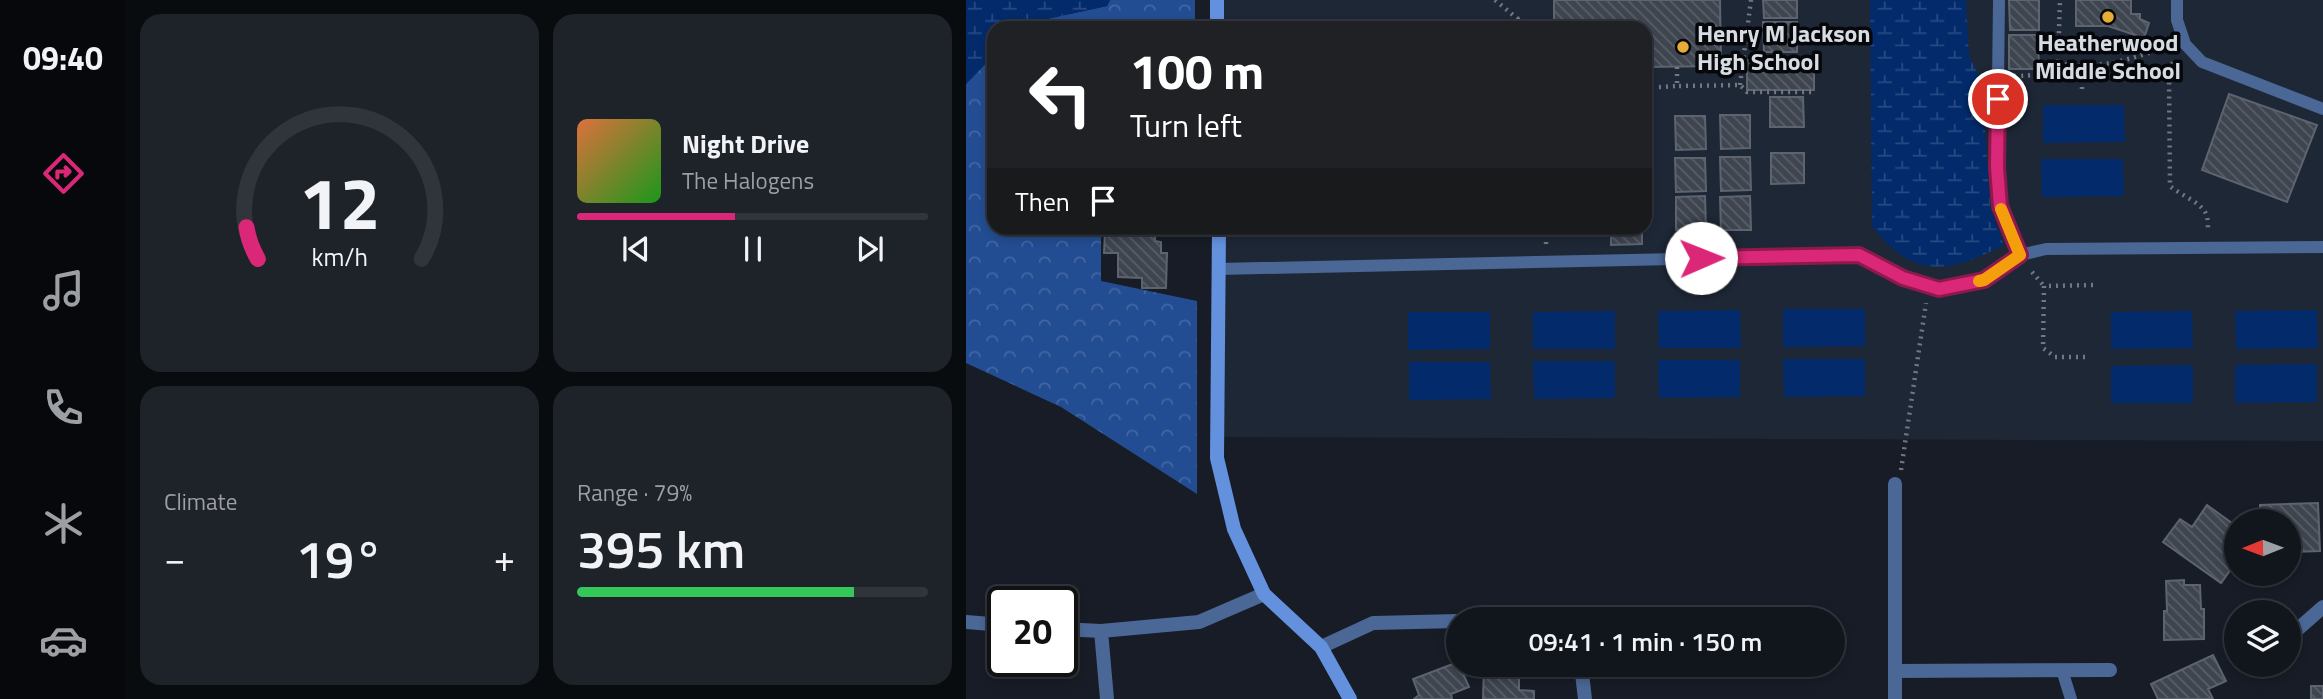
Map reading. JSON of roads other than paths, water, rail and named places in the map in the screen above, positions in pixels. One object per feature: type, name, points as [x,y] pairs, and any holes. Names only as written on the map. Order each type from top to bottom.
[{"type":"street","points":[[1217,0],[1217,21]]},
{"type":"street","points":[[1219,235],[1217,458],[1234,528],[1264,594],[1321,647],[1350,699]]},
{"type":"street","points":[[1895,484],[1895,699]]},
{"type":"street","points":[[1078,630],[1101,631],[1199,622],[1264,594]]},
{"type":"street","points":[[2301,626],[2323,607]]},
{"type":"street","points":[[1321,647],[1373,623],[1446,621]]},
{"type":"street","points":[[966,622],[987,624]]},
{"type":"street","points":[[1101,631],[1107,699]]},
{"type":"street","points":[[1895,671],[2110,670]]},
{"type":"street","points":[[1582,677],[1585,699]]},
{"type":"lane","points":[[1999,0],[1997,167],[2000,206],[2020,255]]},
{"type":"lane","points":[[2177,0],[2177,20],[2185,44],[2202,62],[2323,109]]},
{"type":"lane","points":[[1219,269],[1859,255],[1903,278],[1939,289],[1984,280],[2020,255],[2046,249],[2323,247]]},
{"type":"lane","points":[[2062,670],[2071,699]]},
{"type":"place","name":"Heatherwood Middle School","points":[[2108,17]]},
{"type":"place","name":"Henry M Jackson High School","points":[[1683,47]]}]
